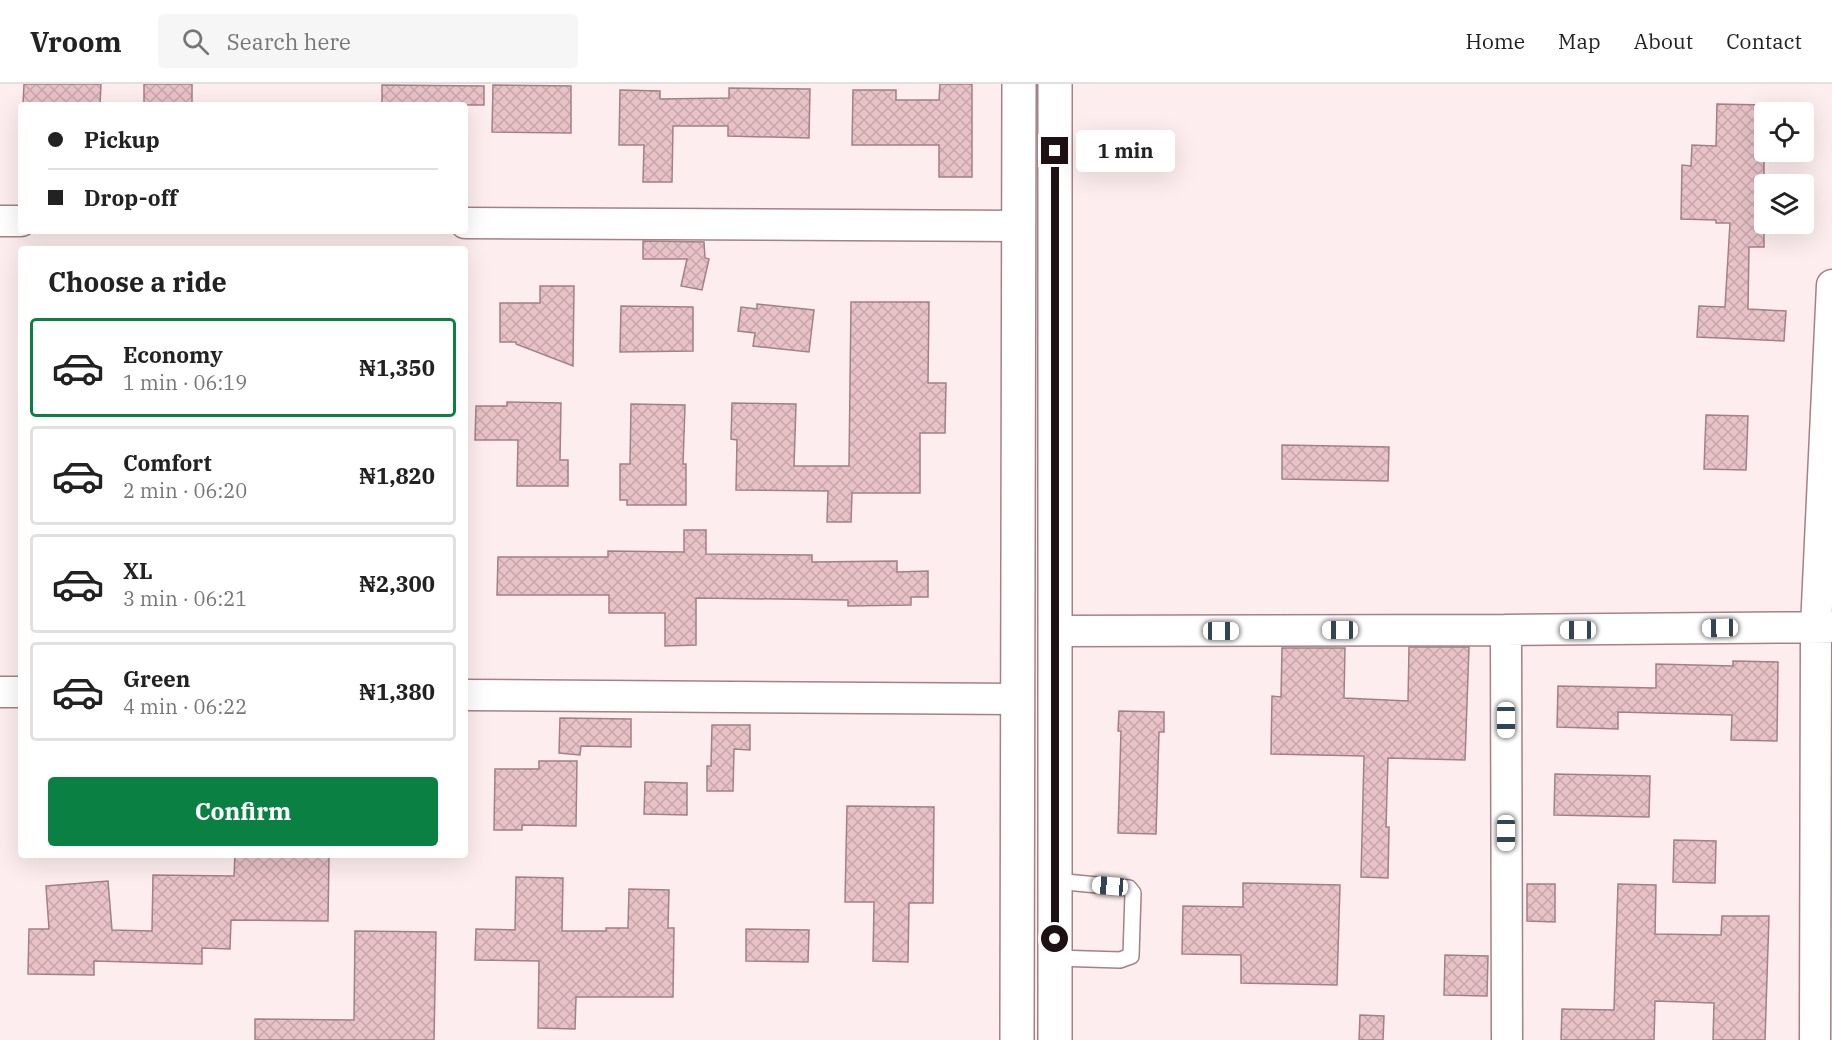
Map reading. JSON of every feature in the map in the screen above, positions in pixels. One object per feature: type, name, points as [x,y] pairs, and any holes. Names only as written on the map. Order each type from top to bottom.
[{"type":"main road","points":[[1017,1040],[1019,84]]},
{"type":"main road","points":[[1055,84],[1055,1040]]},
{"type":"street","points":[[0,221],[18,221]]},
{"type":"street","points":[[468,223],[1019,225]]},
{"type":"street","points":[[1815,1040],[1824,627],[1821,483],[1832,285]]},
{"type":"street","points":[[1055,631],[1824,627]]},
{"type":"street","points":[[1506,630],[1508,1040]]},
{"type":"street","points":[[0,692],[18,692]]},
{"type":"street","points":[[468,695],[1017,699]]},
{"type":"lane","points":[[1055,881],[1129,888],[1133,893],[1131,956],[1120,960],[1055,958]]},
{"type":"building","points":[[24,84],[101,84],[100,102],[23,102]]},
{"type":"building","points":[[144,84],[192,84],[192,102],[144,102]]},
{"type":"building","points":[[940,84],[972,84],[972,177],[939,177],[939,145],[852,145],[853,90],[896,90],[896,100],[939,100]]},
{"type":"building","points":[[382,85],[484,86],[484,105],[468,105],[468,102],[382,102]]},
{"type":"building","points":[[493,85],[571,86],[571,133],[492,132]]},
{"type":"building","points":[[729,88],[810,89],[809,138],[728,136],[728,126],[673,126],[672,182],[643,182],[644,145],[619,145],[620,90],[660,91],[660,99],[729,98]]},
{"type":"building","points":[[1717,104],[1754,105],[1754,162],[1764,162],[1764,174],[1754,174],[1754,234],[1764,234],[1764,247],[1749,247],[1748,309],[1786,311],[1784,341],[1697,337],[1699,306],[1725,307],[1730,223],[1716,223],[1716,220],[1681,219],[1682,165],[1691,166],[1692,145],[1716,146]]},
{"type":"building","points":[[643,241],[704,242],[705,258],[709,259],[702,290],[681,286],[687,259],[643,259]]},
{"type":"building","points":[[540,286],[574,286],[573,366],[516,344],[516,342],[500,342],[500,303],[540,303]]},
{"type":"building","points":[[851,302],[929,302],[928,383],[946,383],[945,433],[920,433],[920,493],[852,493],[851,522],[827,522],[828,491],[736,490],[737,440],[731,439],[732,403],[796,404],[794,466],[849,466]]},
{"type":"building","points":[[757,304],[814,310],[809,352],[753,346],[755,333],[738,331],[741,307],[757,309]]},
{"type":"building","points":[[621,306],[693,307],[693,351],[620,352]]},
{"type":"building","points":[[507,402],[561,403],[560,460],[568,460],[568,486],[517,486],[518,440],[475,440],[476,406],[507,406]]},
{"type":"building","points":[[631,404],[685,405],[683,464],[686,464],[686,505],[627,505],[627,500],[620,500],[620,464],[630,464]]},
{"type":"building","points":[[1706,415],[1748,416],[1746,470],[1704,469]]},
{"type":"building","points":[[1282,445],[1389,447],[1388,481],[1282,479]]},
{"type":"building","points":[[684,530],[706,530],[706,554],[812,555],[812,562],[897,561],[897,572],[928,571],[928,597],[911,597],[911,605],[848,606],[848,600],[696,598],[696,645],[665,646],[665,613],[609,613],[609,595],[497,595],[498,557],[608,557],[608,551],[684,552]]},
{"type":"building","points":[[1409,647],[1469,647],[1465,760],[1388,758],[1386,827],[1389,827],[1388,878],[1361,877],[1364,756],[1271,754],[1272,696],[1281,697],[1282,648],[1345,648],[1344,698],[1408,701]]},
{"type":"building","points":[[1733,661],[1778,662],[1777,741],[1731,740],[1732,715],[1618,712],[1618,729],[1557,727],[1558,686],[1656,688],[1656,664],[1733,666]]},
{"type":"building","points":[[1119,711],[1164,712],[1164,732],[1159,732],[1156,834],[1118,833],[1121,731],[1118,731]]},
{"type":"building","points":[[560,718],[631,719],[631,747],[581,746],[580,755],[559,753]]},
{"type":"building","points":[[712,725],[750,725],[750,750],[734,749],[733,791],[707,791],[707,766],[711,766]]},
{"type":"building","points":[[539,761],[577,761],[576,826],[522,825],[522,830],[494,830],[495,769],[539,769]]},
{"type":"building","points":[[1555,774],[1650,776],[1649,817],[1554,815]]},
{"type":"building","points":[[645,782],[687,783],[687,815],[644,814]]},
{"type":"building","points":[[847,806],[934,807],[933,903],[909,903],[908,962],[873,961],[874,902],[845,902]]},
{"type":"building","points":[[1674,840],[1716,841],[1715,883],[1673,882]]},
{"type":"building","points":[[235,858],[329,858],[328,921],[231,920],[230,949],[202,948],[202,964],[94,961],[94,975],[28,974],[29,929],[49,929],[46,886],[108,881],[112,930],[152,931],[153,875],[234,876]]},
{"type":"building","points":[[516,877],[563,878],[562,931],[606,931],[606,928],[628,928],[629,889],[669,890],[668,928],[674,928],[673,997],[576,997],[575,1029],[538,1028],[539,961],[475,960],[476,929],[515,930]]},
{"type":"building","points":[[1243,883],[1340,885],[1337,985],[1241,983],[1241,955],[1182,954],[1183,906],[1243,907]]},
{"type":"building","points":[[1527,884],[1555,884],[1555,922],[1527,921]]},
{"type":"building","points":[[1618,884],[1656,885],[1655,934],[1721,935],[1722,916],[1769,916],[1765,1040],[1713,1040],[1714,1003],[1655,1001],[1654,1040],[1561,1040],[1562,1009],[1614,1010]]},
{"type":"building","points":[[746,929],[809,930],[808,962],[746,961]]},
{"type":"building","points":[[355,931],[436,932],[434,1040],[255,1040],[255,1019],[354,1020]]},
{"type":"building","points":[[1445,955],[1488,956],[1487,996],[1444,995]]},
{"type":"building","points":[[1360,1015],[1384,1016],[1383,1040],[1359,1040]]},
{"type":"route","points":[[1055,151],[1055,939]]}]
